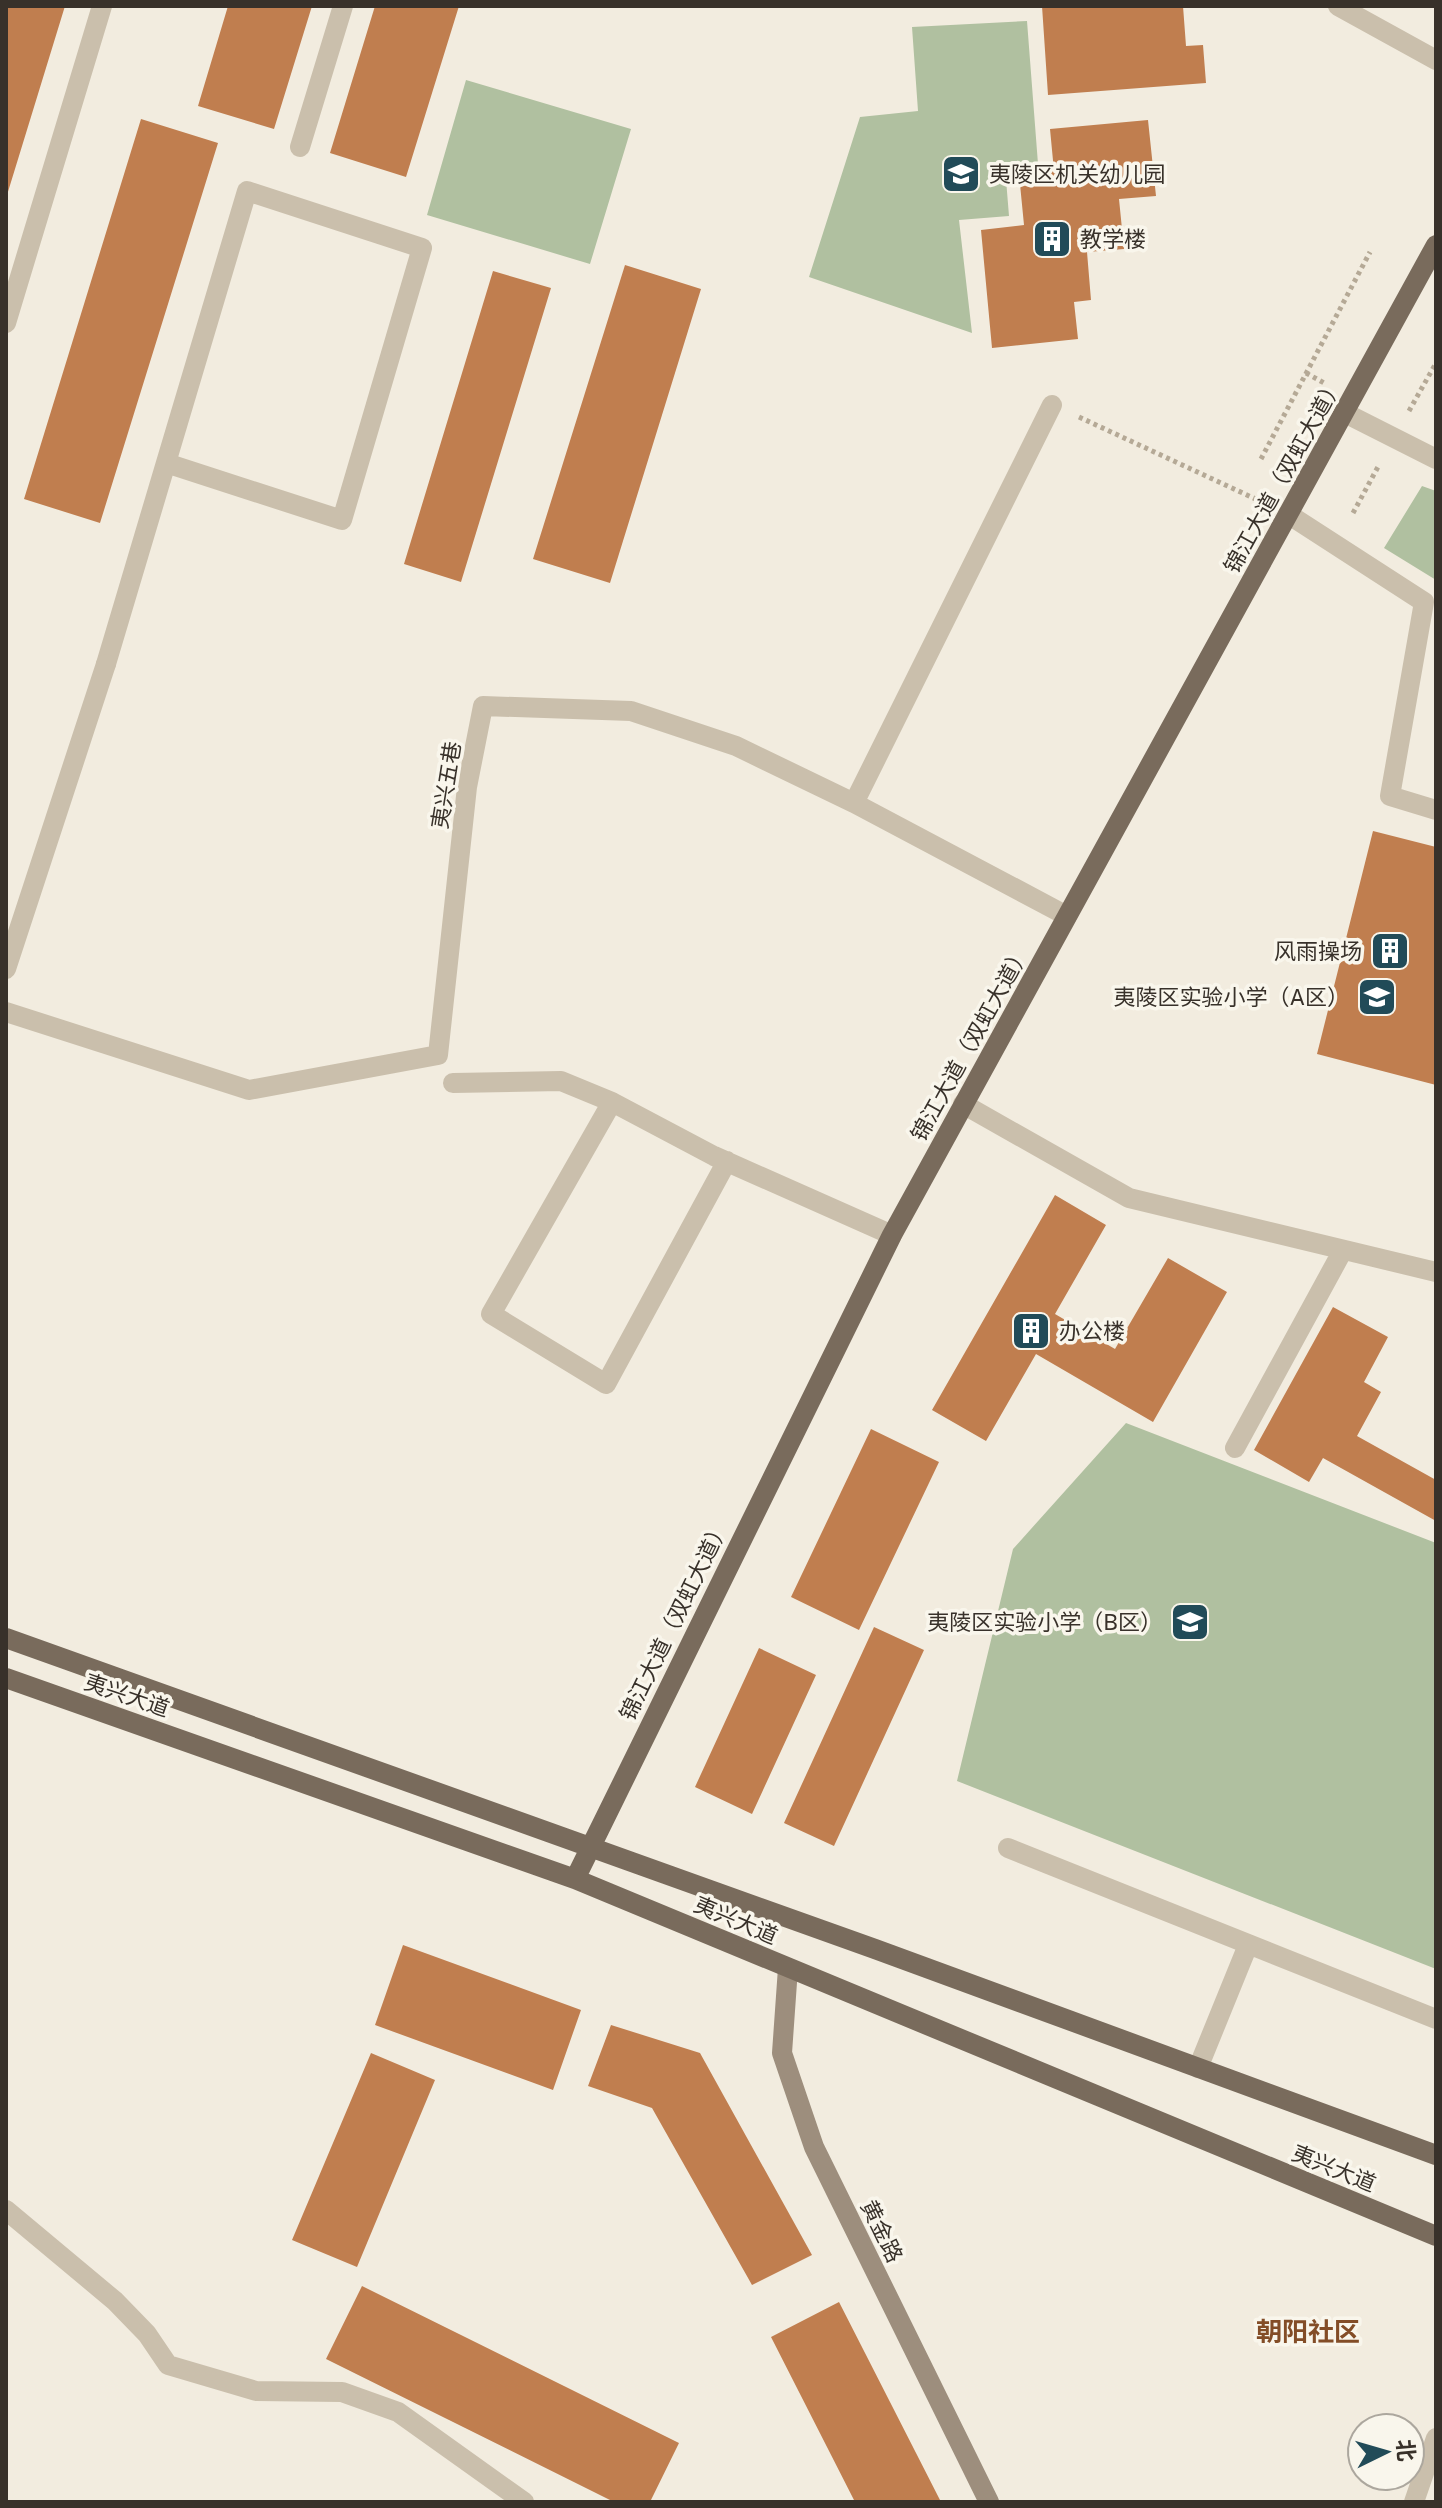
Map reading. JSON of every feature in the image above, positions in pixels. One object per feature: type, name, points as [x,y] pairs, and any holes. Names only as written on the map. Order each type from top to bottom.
[{"type":"main road","name":"锦江大道（双虹大道）","points":[[575,1879],[892,1235],[1436,245]]},
{"type":"main road","name":"夷兴大道","points":[[6,1638],[1436,2155]]},
{"type":"main road","name":"夷兴大道","points":[[6,1678],[575,1879],[1436,2236]]},
{"type":"main road","name":"黄金路","points":[[788,1968],[782,2053],[814,2147],[989,2502]]},
{"type":"street","points":[[6,323],[102,6]]},
{"type":"street","points":[[300,147],[343,6]]},
{"type":"street","points":[[1338,6],[1436,60]]},
{"type":"street","points":[[6,969],[106,664],[247,191],[422,248],[342,520],[166,463]]},
{"type":"street","points":[[854,803],[1052,405]]},
{"type":"street","points":[[1345,413],[1436,459]]},
{"type":"street","points":[[1288,514],[1424,602],[1390,796],[1436,810]]},
{"type":"street","name":"夷兴五巷","points":[[6,1012],[249,1090],[438,1055],[467,787],[483,706],[631,711],[736,746],[854,803],[1067,916]]},
{"type":"street","points":[[453,1083],[561,1081],[612,1102],[727,1161],[892,1235]]},
{"type":"street","points":[[612,1102],[491,1314],[606,1384],[727,1161]]},
{"type":"street","points":[[963,1104],[1129,1198],[1436,1272]]},
{"type":"street","points":[[1235,1448],[1343,1250]]},
{"type":"street","points":[[1008,1848],[1436,2019]]},
{"type":"street","points":[[1198,2068],[1248,1945]]},
{"type":"street","points":[[6,2210],[115,2301],[147,2334],[168,2365],[256,2391],[342,2392],[398,2412],[524,2502]]},
{"type":"street","points":[[1414,2502],[1436,2438]]},
{"type":"path","points":[[1261,459],[1370,252]]},
{"type":"path","points":[[1408,412],[1436,363]]},
{"type":"path","points":[[1052,405],[1288,514]]},
{"type":"green space","points":[[1027,21],[1038,164],[1005,167],[1009,216],[959,220],[972,333],[809,277],[860,117],[918,111],[912,27]]},
{"type":"green space","points":[[466,80],[631,129],[590,264],[427,215]]},
{"type":"green space","points":[[1422,486],[1436,491],[1436,580],[1384,548]]},
{"type":"green space","points":[[1126,1423],[1436,1543],[1436,1969],[957,1781],[1013,1549]]},
{"type":"building","points":[[6,6],[65,6],[7,195],[6,195]]},
{"type":"building","points":[[228,6],[312,6],[274,129],[198,106]]},
{"type":"building","points":[[375,6],[459,6],[406,177],[330,153]]},
{"type":"building","points":[[1042,6],[1183,6],[1186,46],[1203,45],[1206,83],[1048,95]]},
{"type":"building","points":[[141,119],[218,143],[100,523],[24,499]]},
{"type":"building","name":"教学楼","points":[[1148,120],[1156,196],[1119,199],[1124,249],[1087,252],[1091,300],[1074,302],[1078,339],[992,348],[981,230],[1024,225],[1019,174],[1054,171],[1050,129]]},
{"type":"building","points":[[625,265],[701,289],[610,583],[533,559]]},
{"type":"building","points":[[493,271],[551,288],[461,582],[404,564]]},
{"type":"building","name":"风雨操场","points":[[1373,831],[1436,847],[1436,1085],[1317,1054]]},
{"type":"building","name":"办公楼","points":[[1055,1195],[1106,1225],[1055,1314],[1115,1349],[1168,1258],[1227,1292],[1153,1422],[1036,1354],[986,1441],[932,1410]]},
{"type":"building","points":[[1333,1307],[1388,1337],[1364,1382],[1381,1392],[1357,1436],[1436,1480],[1436,1521],[1323,1458],[1309,1482],[1254,1450]]},
{"type":"building","points":[[871,1429],[939,1462],[859,1630],[791,1597]]},
{"type":"building","points":[[874,1627],[924,1650],[834,1846],[784,1823]]},
{"type":"building","points":[[759,1648],[816,1675],[752,1814],[695,1787]]},
{"type":"building","points":[[403,1945],[581,2010],[553,2090],[375,2025]]},
{"type":"building","points":[[611,2025],[700,2053],[812,2255],[752,2285],[652,2108],[588,2086]]},
{"type":"building","points":[[371,2053],[435,2080],[357,2267],[292,2240]]},
{"type":"building","points":[[362,2286],[679,2443],[650,2502],[614,2502],[326,2359]]},
{"type":"building","points":[[839,2302],[941,2502],[855,2502],[771,2337]]},
{"type":"place","name":"夷陵区机关幼儿园","points":[[961,174]]},
{"type":"place","name":"教学楼","points":[[1052,239]]},
{"type":"place","name":"风雨操场","points":[[1390,951]]},
{"type":"place","name":"夷陵区实验小学（A区）","points":[[1377,997]]},
{"type":"place","name":"办公楼","points":[[1031,1331]]},
{"type":"place","name":"夷陵区实验小学（B区）","points":[[1190,1622]]},
{"type":"district","name":"朝阳社区","points":[[1308,2331]]}]
